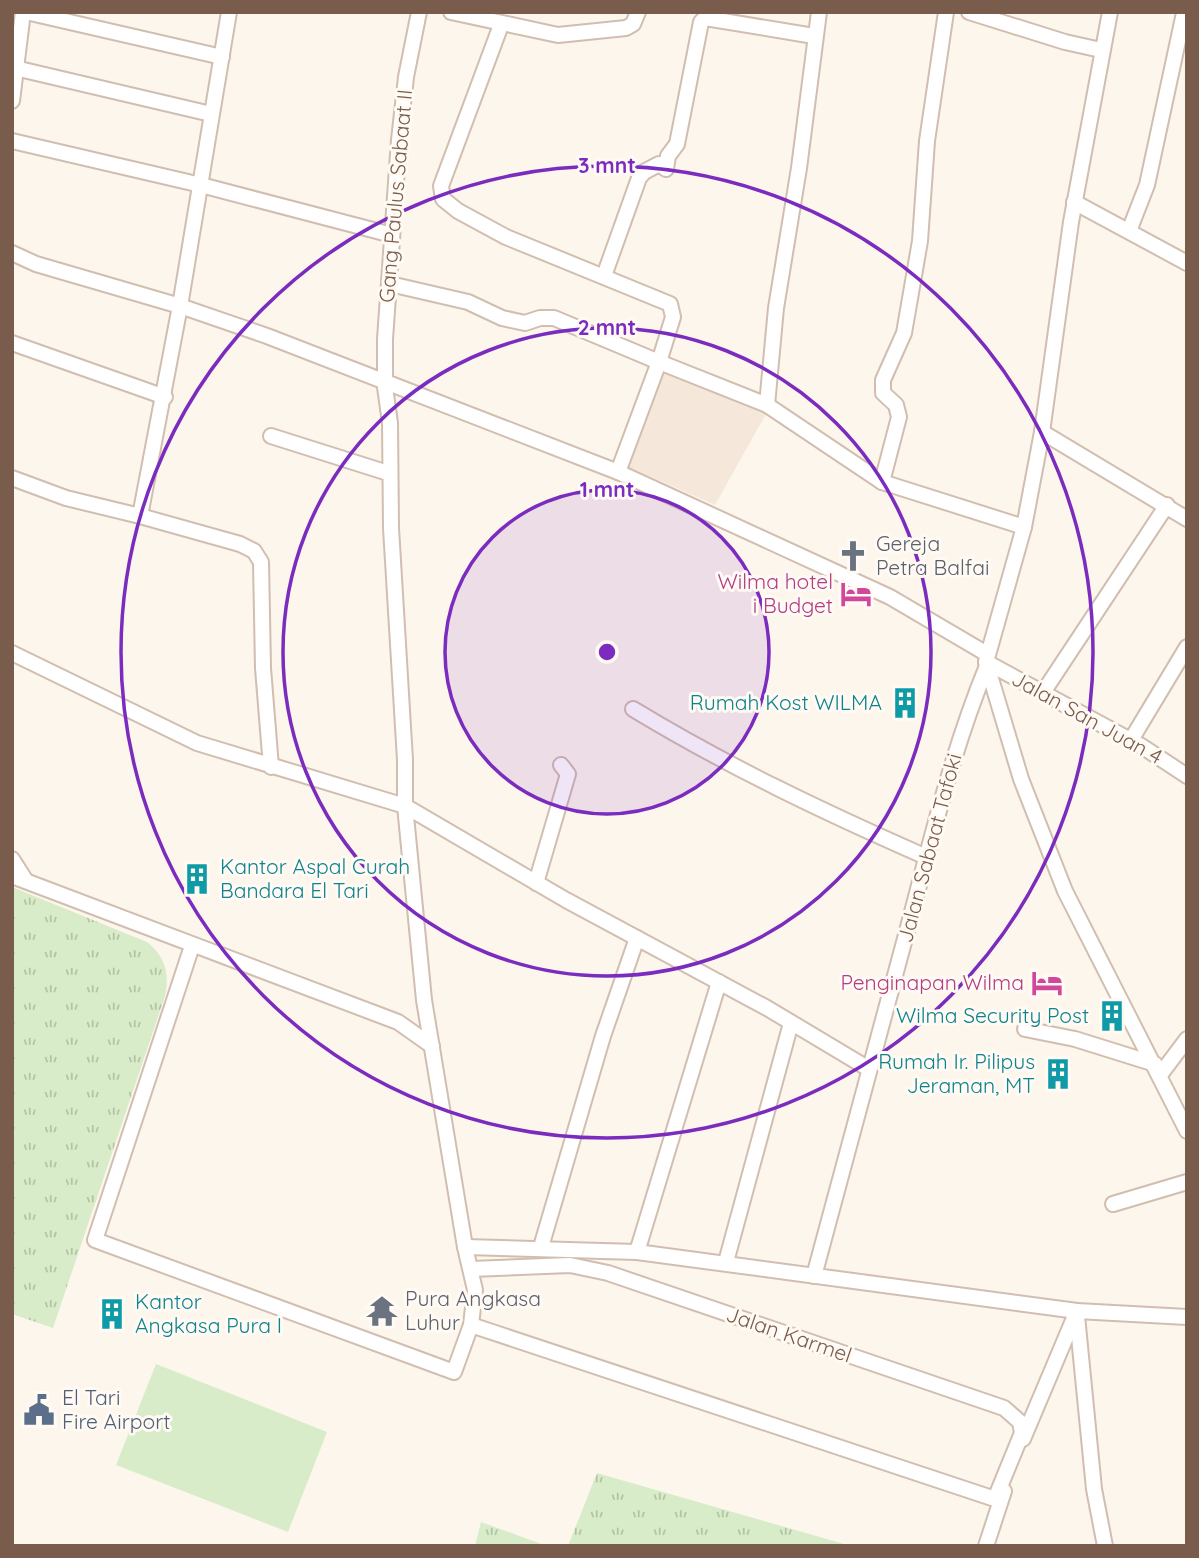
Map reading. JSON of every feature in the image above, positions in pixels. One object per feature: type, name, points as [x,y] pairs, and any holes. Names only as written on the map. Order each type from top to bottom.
[{"type":"street","points":[[12,101],[25,12],[222,57]]},
{"type":"street","points":[[139,516],[165,397],[229,12]]},
{"type":"street","name":"Gang Paulus Sabaat II","points":[[192,946],[95,1240],[454,1372],[471,1325],[475,1290],[465,1247],[424,1000],[405,806],[405,760],[388,472],[390,423],[385,339],[392,235],[404,91],[419,12]]},
{"type":"street","points":[[451,12],[558,35],[595,33],[630,26],[638,12]]},
{"type":"street","points":[[766,405],[776,309],[799,168],[818,12]]},
{"type":"street","points":[[882,482],[899,417],[896,405],[883,393],[883,380],[904,333],[920,241],[928,141],[946,12]]},
{"type":"street","points":[[969,12],[1065,42],[1101,50]]},
{"type":"street","name":"Jalan Sabaat Tafoki","points":[[814,1276],[908,929],[924,856],[968,711],[987,660],[1024,527],[1042,432],[1074,202],[1110,12]]},
{"type":"street","points":[[1129,231],[1146,185],[1185,13]]},
{"type":"street","points":[[604,276],[639,178],[659,164],[666,169],[668,156],[677,144],[701,22],[705,18],[723,19],[814,36]]},
{"type":"street","points":[[502,25],[441,186],[443,200],[506,237],[663,300],[673,309],[659,362],[618,472]]},
{"type":"street","points":[[15,68],[211,114]]},
{"type":"street","points":[[12,141],[201,185],[392,235]]},
{"type":"street","points":[[1074,202],[1187,263]]},
{"type":"street","name":"Jalan San Juan 4","points":[[12,253],[36,264],[180,306],[618,472],[890,597],[987,660],[1131,740],[1187,776]]},
{"type":"street","points":[[390,284],[456,298],[525,323],[540,318],[554,318],[766,405],[882,482],[921,497],[1024,527]]},
{"type":"street","points":[[12,343],[165,397]]},
{"type":"street","points":[[1042,432],[1187,519]]},
{"type":"street","points":[[271,436],[388,472]]},
{"type":"street","points":[[12,478],[66,498],[240,544],[254,551],[261,562],[263,668],[271,767]]},
{"type":"street","points":[[1044,691],[1167,505]]},
{"type":"street","points":[[1131,740],[1187,647]]},
{"type":"street","points":[[12,653],[197,743],[405,806],[536,883],[719,982],[869,1069]]},
{"type":"street","points":[[987,660],[1021,779],[1065,891],[1158,1069],[1187,1131]]},
{"type":"street","points":[[634,709],[697,748],[802,802],[924,856]]},
{"type":"street","points":[[536,883],[568,774],[561,765]]},
{"type":"street","points":[[12,859],[19,879],[398,1022],[432,1046]]},
{"type":"street","points":[[541,1247],[599,1048],[637,938]]},
{"type":"street","points":[[637,1252],[719,982]]},
{"type":"street","points":[[726,1262],[791,1023]]},
{"type":"street","points":[[1025,1029],[1075,1039],[1158,1069]]},
{"type":"street","points":[[1158,1069],[1187,1040]]},
{"type":"street","points":[[1113,1203],[1187,1182]]},
{"type":"street","points":[[465,1247],[541,1247],[637,1252],[1077,1311],[1187,1317]]},
{"type":"street","name":"Jalan Karmel","points":[[471,1269],[582,1266],[1004,1408],[1020,1422],[1022,1433],[995,1499],[471,1325]]},
{"type":"street","points":[[986,1546],[1020,1447],[1077,1311]]},
{"type":"street","points":[[1077,1311],[1094,1489],[1105,1546]]},
{"type":"shaded area","points":[[657,361],[766,414],[715,505],[620,463]]},
{"type":"green space","points":[[12,887],[147,942],[162,959],[167,980],[165,996],[53,1328],[12,1314]]},
{"type":"green space","points":[[156,1364],[327,1432],[288,1532],[116,1465]]},
{"type":"green space","points":[[597,1473],[851,1546],[568,1546]]},
{"type":"green space","points":[[481,1522],[547,1546],[475,1546]]},
{"type":"place","name":"Gereja Petra Balfai","points":[[853,556]]},
{"type":"place","name":"Wilma hotel i Budget","points":[[856,594]]},
{"type":"place","name":"Rumah Kost WILMA","points":[[905,703]]},
{"type":"place","name":"Kantor Aspal Curah Bandara El Tari","points":[[197,879]]},
{"type":"place","name":"Penginapan Wilma","points":[[1047,983]]},
{"type":"place","name":"Wilma Security Post","points":[[1112,1016]]},
{"type":"place","name":"Rumah Ir. Pilipus Jeraman, MT","points":[[1058,1074]]},
{"type":"place","name":"Pura Angkasa Luhur","points":[[382,1311]]},
{"type":"place","name":"Kantor Angkasa Pura I","points":[[112,1314]]},
{"type":"place","name":"El Tari Fire Airport","points":[[39,1410]]}]
